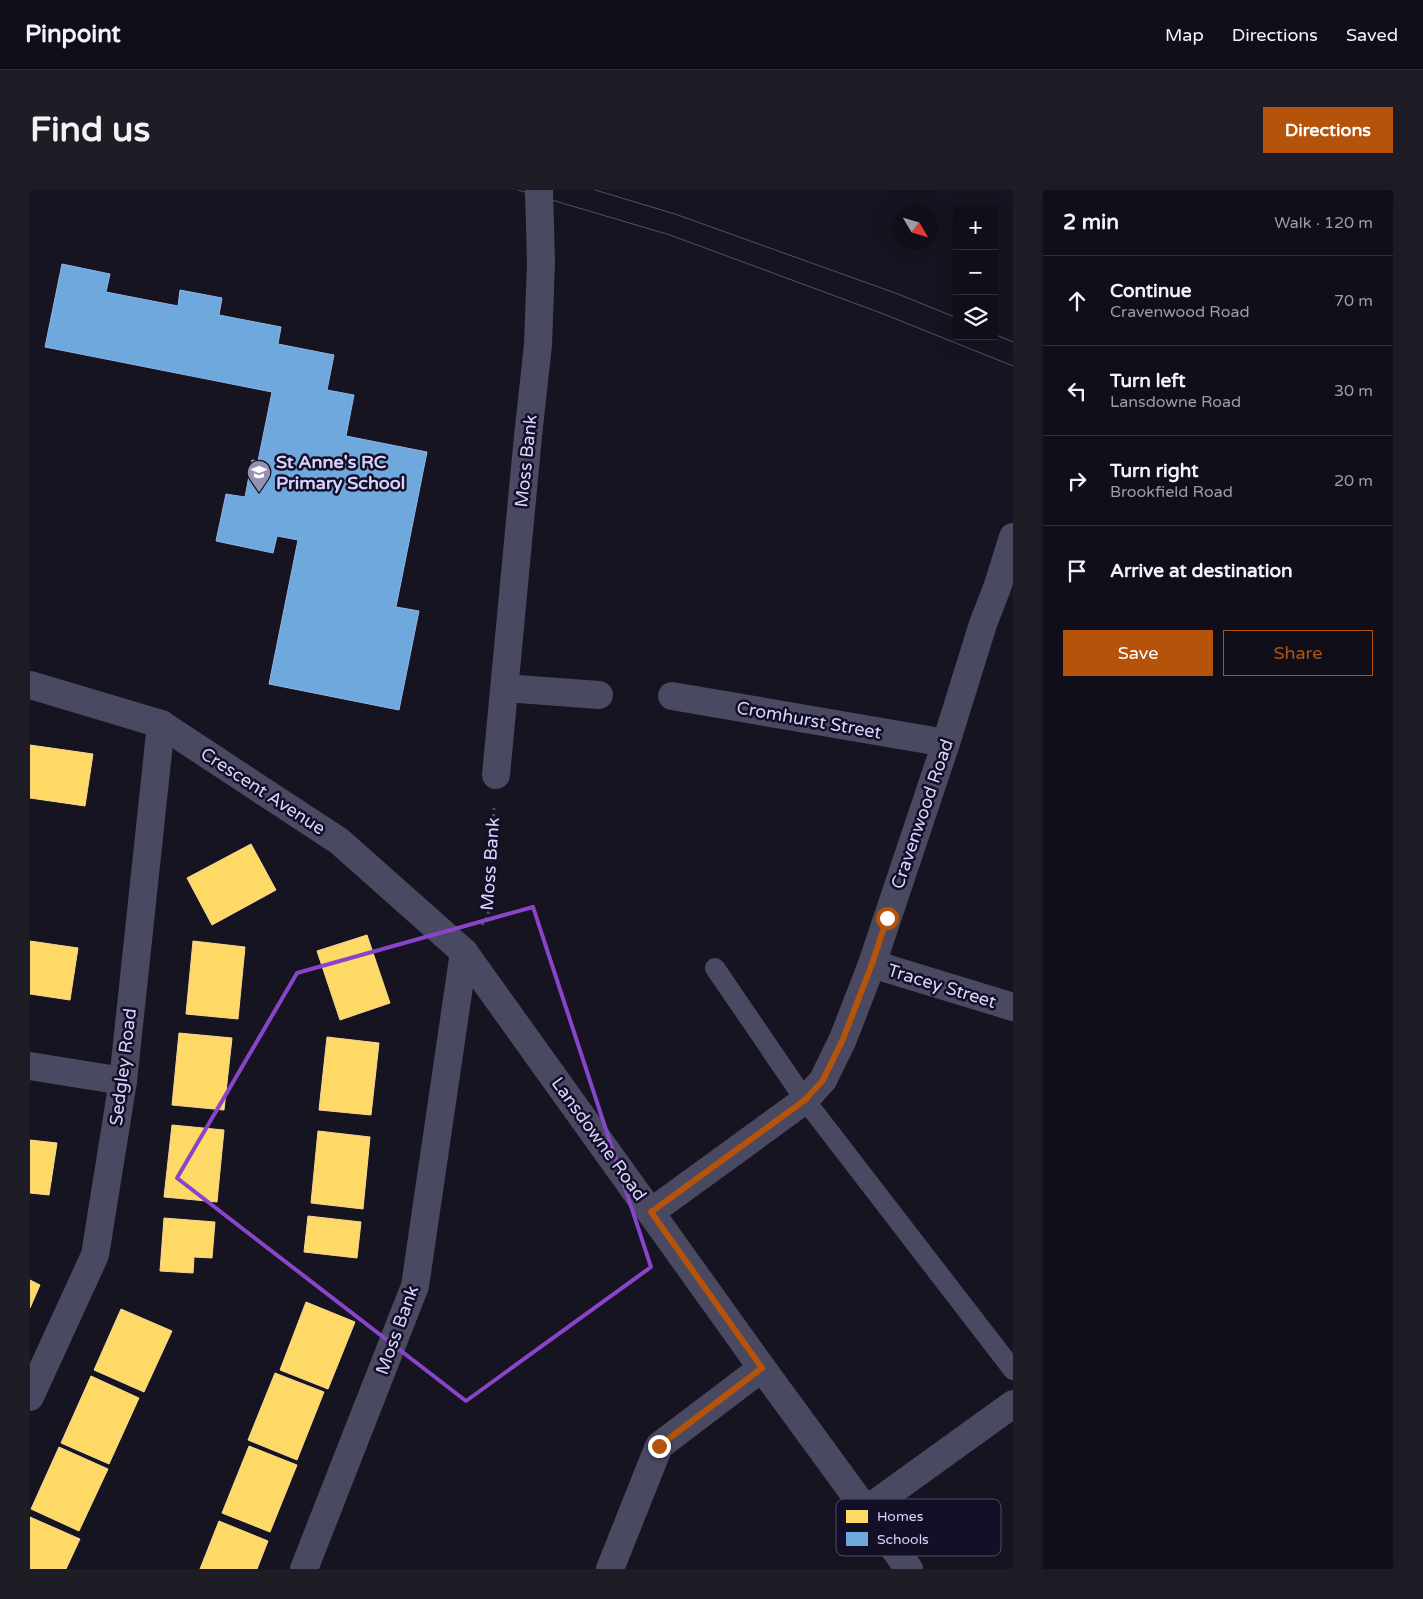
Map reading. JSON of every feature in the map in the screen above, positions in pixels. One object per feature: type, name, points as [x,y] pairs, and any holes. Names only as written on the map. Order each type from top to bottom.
[{"type":"street","name":"Moss Bank","points":[[496,775],[538,345],[541,262],[539,190]]},
{"type":"street","name":"Cravenwood Road","points":[[651,1212],[805,1100],[823,1080],[843,1039],[872,964],[1013,537]]},
{"type":"street","name":"Crescent Avenue","points":[[30,686],[161,724],[339,841],[464,952]]},
{"type":"street","points":[[505,688],[599,695]]},
{"type":"street","name":"Cromhurst Street","points":[[672,696],[946,743]]},
{"type":"street","name":"Sedgley Road","points":[[30,1396],[95,1255],[123,1081],[161,724]]},
{"type":"street","name":"Moss Bank","points":[[304,1569],[415,1286],[464,952]]},
{"type":"street","name":"Lansdowne Road","points":[[464,952],[858,1499]]},
{"type":"street","name":"Tracey Street","points":[[872,964],[1013,1007]]},
{"type":"street","points":[[30,1066],[123,1081]]},
{"type":"street","points":[[610,1569],[659,1446],[762,1368]]},
{"type":"street","points":[[881,1499],[1013,1404]]},
{"type":"street","name":"Lansdowne Road","points":[[900,1556],[909,1569]]},
{"type":"lane","points":[[716,968],[805,1100],[1013,1370]]},
{"type":"path","name":"Moss Bank","points":[[464,952],[488,916],[496,775]]},
{"type":"highlighted area","points":[[533,907],[651,1267],[466,1401],[177,1178],[297,973]]},
{"type":"building: Homes","points":[[30,745],[93,754],[85,806],[30,798]]},
{"type":"building: Homes","points":[[251,844],[276,890],[212,925],[187,878]]},
{"type":"building: Homes","points":[[367,935],[390,1003],[340,1020],[317,951]]},
{"type":"building: Homes","points":[[30,941],[78,948],[70,1000],[30,994]]},
{"type":"building: Homes","points":[[193,941],[245,947],[238,1019],[186,1014]]},
{"type":"building: Homes","points":[[179,1033],[232,1038],[224,1110],[172,1105]]},
{"type":"building: Homes","points":[[327,1037],[379,1043],[371,1115],[319,1110]]},
{"type":"building: Homes","points":[[172,1125],[224,1130],[217,1202],[164,1197]]},
{"type":"building: Homes","points":[[318,1131],[370,1137],[363,1209],[311,1203]]},
{"type":"building: Homes","points":[[30,1140],[57,1143],[49,1195],[30,1193]]},
{"type":"building: Homes","points":[[308,1216],[361,1222],[357,1258],[304,1252]]},
{"type":"building: Homes","points":[[164,1218],[215,1222],[212,1258],[194,1257],[193,1273],[160,1271]]},
{"type":"building: Homes","points":[[30,1280],[40,1285],[30,1308]]},
{"type":"building: Homes","points":[[306,1302],[355,1322],[328,1389],[280,1370]]},
{"type":"building: Homes","points":[[121,1309],[172,1331],[144,1392],[94,1370]]},
{"type":"building: Homes","points":[[275,1373],[324,1392],[297,1460],[248,1440]]},
{"type":"building: Homes","points":[[91,1376],[139,1398],[109,1464],[61,1443]]},
{"type":"building: Homes","points":[[249,1446],[297,1465],[270,1532],[222,1513]]},
{"type":"building: Homes","points":[[59,1447],[108,1469],[79,1531],[31,1509]]},
{"type":"building: Homes","points":[[30,1517],[80,1539],[66,1569],[30,1569]]},
{"type":"building: Homes","points":[[219,1521],[268,1541],[257,1569],[200,1569]]},
{"type":"building: Schools","points":[[62,264],[110,274],[106,292],[178,306],[180,290],[222,298],[219,315],[281,327],[278,344],[334,355],[327,390],[354,395],[346,436],[427,452],[396,607],[419,611],[399,710],[269,684],[298,540],[277,536],[273,553],[216,541],[226,494],[245,497],[252,460],[258,461],[272,392],[45,347]]},
{"type":"tram line","points":[[518,190],[670,235],[881,313],[1013,366]]},
{"type":"tram line","points":[[595,190],[675,214],[898,294],[953,316]]},
{"type":"tram line","points":[[998,336],[1013,342]]},
{"type":"place","name":"St Anne's RC Primary School","points":[[259,493]]},
{"type":"route","points":[[659,1446],[762,1368],[651,1212],[805,1100],[823,1080],[843,1039],[872,964],[887,918]]}]
